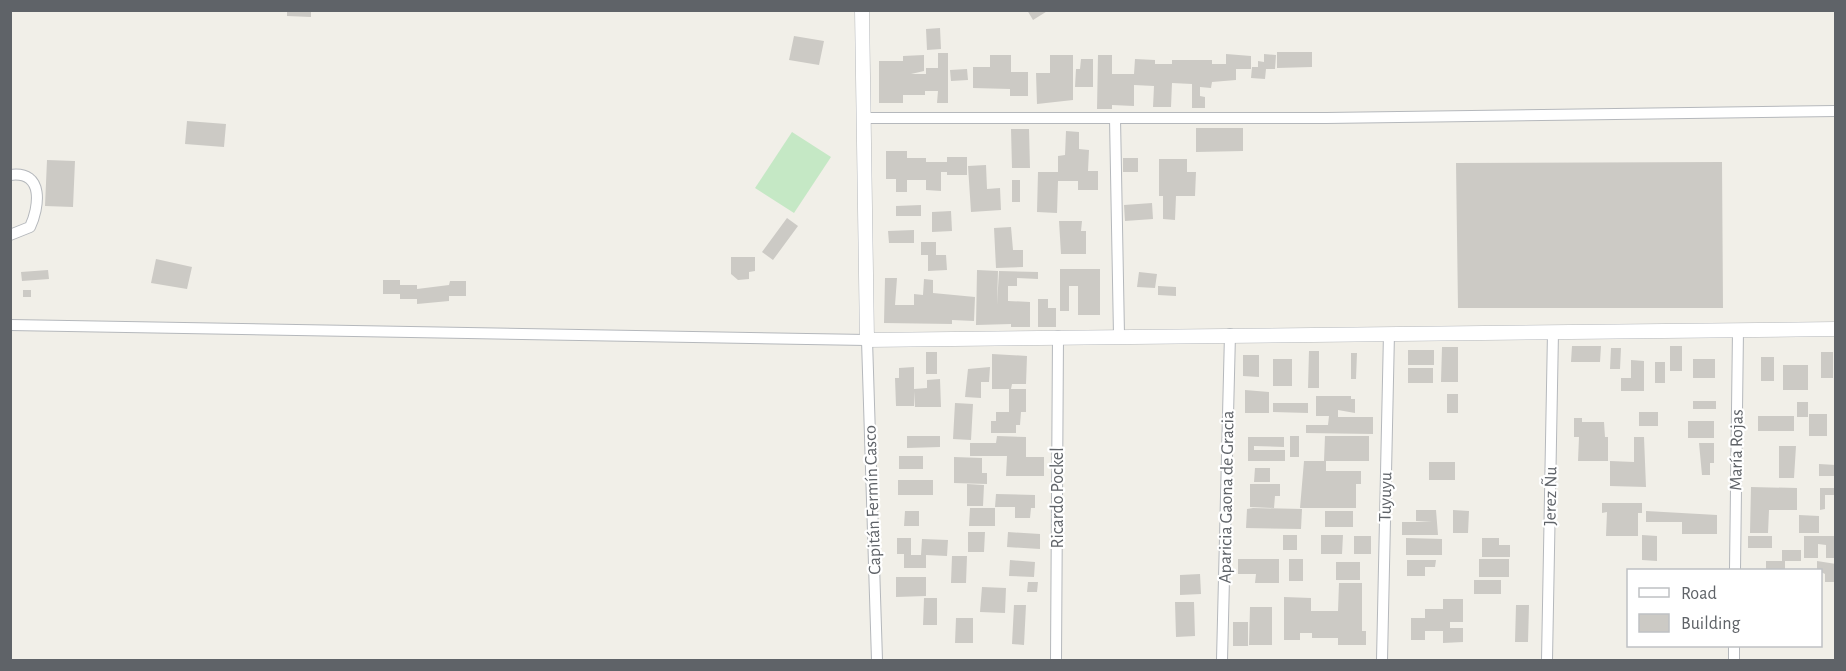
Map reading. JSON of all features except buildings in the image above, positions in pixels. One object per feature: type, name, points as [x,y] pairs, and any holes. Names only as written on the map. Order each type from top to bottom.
[{"type":"street","points":[[862,10],[867,340]]},
{"type":"street","points":[[863,118],[1326,118],[1836,111]]},
{"type":"street","points":[[1115,118],[1119,335]]},
{"type":"street","points":[[10,175],[26,178],[34,185],[39,199],[30,227],[10,235]]},
{"type":"street","points":[[10,325],[867,340],[1119,335],[1836,329]]},
{"type":"street","name":"María Rojas","points":[[1735,569],[1738,330]]},
{"type":"street","name":"Jerez Ñu","points":[[1547,660],[1553,332]]},
{"type":"street","name":"Tuyuyu","points":[[1382,660],[1389,333]]},
{"type":"street","name":"Aparicia Gaona de Gracia","points":[[1222,660],[1230,334]]},
{"type":"street","name":"Ricardo Pockel","points":[[1056,660],[1058,336]]},
{"type":"street","name":"Capitán Fermín Casco","points":[[867,340],[877,660]]},
{"type":"green space","points":[[792,132],[831,157],[794,213],[755,188]]}]
